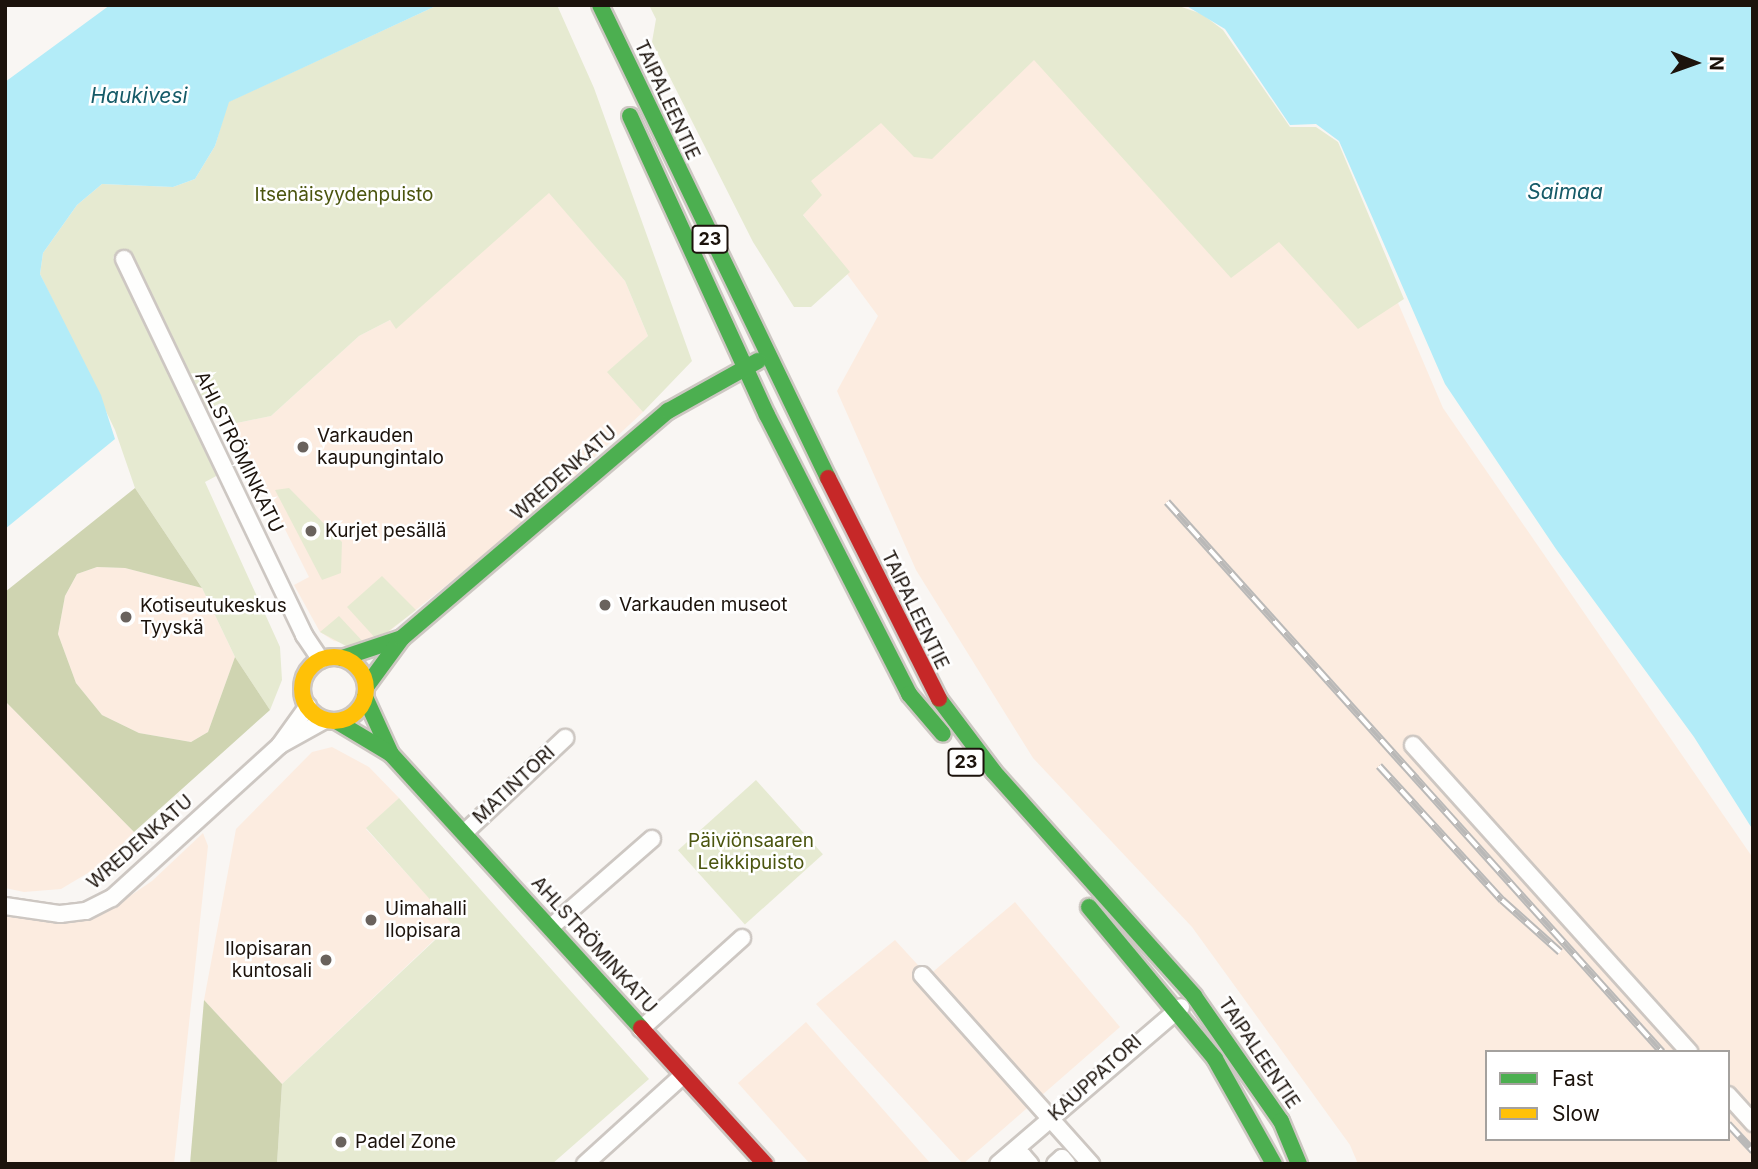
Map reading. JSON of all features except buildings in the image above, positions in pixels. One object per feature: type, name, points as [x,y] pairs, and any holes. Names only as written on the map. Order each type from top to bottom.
[{"type":"main road","name":"TAIPALEENTIE","points":[[600,5],[629,72],[766,357],[928,685],[994,772],[1194,996],[1281,1121],[1299,1164]]},
{"type":"main road","name":"TAIPALEENTIE","points":[[624,104],[744,367],[909,694],[1215,1059],[1273,1164]]},
{"type":"main road","name":"WREDENKATU","points":[[366,692],[402,638],[668,411],[766,357]]},
{"type":"main road","name":"WREDENKATU","points":[[342,658],[402,638]]},
{"type":"main road","points":[[342,658],[359,669],[366,692],[354,714],[330,720],[307,706],[302,685],[312,666],[321,660],[342,658]]},
{"type":"main road","name":"AHLSTRÖMINKATU","points":[[366,692],[391,754]]},
{"type":"main road","name":"AHLSTRÖMINKATU","points":[[330,720],[391,754],[765,1164]]},
{"type":"street","name":"AHLSTRÖMINKATU","points":[[124,259],[304,635],[321,660]]},
{"type":"street","name":"WREDENKATU","points":[[5,905],[60,914],[98,907],[279,745],[307,706]]},
{"type":"street","name":"WREDENKATU","points":[[279,745],[330,720]]},
{"type":"street","name":"MATINTORI","points":[[464,833],[565,738]]},
{"type":"street","points":[[1413,745],[1687,1050]]},
{"type":"street","points":[[551,927],[652,839]]},
{"type":"street","points":[[641,1029],[741,938]]},
{"type":"street","points":[[922,975],[1091,1164]]},
{"type":"street","name":"KAUPPATORI","points":[[998,1164],[1194,996]]},
{"type":"street","points":[[585,1164],[683,1074]]},
{"type":"street","points":[[1730,1097],[1753,1123]]},
{"type":"street","points":[[1014,1164],[1023,1156],[1030,1164]]},
{"type":"street","points":[[1055,1164],[1062,1158],[1067,1164]]},
{"type":"shaded area","points":[[834,5],[1176,5],[1245,71],[1287,132],[1331,146],[1443,408],[1753,858],[1753,1164],[1358,1164],[1350,1145],[1192,927],[1033,758],[916,570],[837,391],[878,316],[802,213]]},
{"type":"shaded area","points":[[549,192],[625,281],[648,336],[608,372],[643,412],[526,521],[381,638],[367,646],[334,641],[320,632],[294,585],[309,577],[232,424],[271,416],[359,336],[390,320],[396,328]]},
{"type":"shaded area","points":[[97,567],[125,568],[202,588],[235,657],[208,732],[191,742],[139,733],[102,715],[76,683],[58,634],[65,596],[77,574]]},
{"type":"shaded area","points":[[5,701],[134,832],[103,864],[61,889],[24,892],[5,888]]},
{"type":"shaded area","points":[[332,747],[369,767],[399,798],[366,829],[452,923],[282,1084],[204,1000],[236,829],[312,752]]},
{"type":"shaded area","points":[[203,833],[208,846],[174,1164],[5,1164],[5,915],[57,923],[105,913],[152,881]]},
{"type":"shaded area","points":[[1015,902],[1120,1027],[963,1164],[816,1004],[895,940],[928,976]]},
{"type":"shaded area","points":[[806,1022],[931,1164],[810,1164],[738,1083]]},
{"type":"green space","name":"Itsenäisyydenpuisto","points":[[438,5],[557,5],[594,88],[692,361],[643,412],[607,372],[648,336],[625,281],[549,193],[396,329],[390,320],[359,336],[271,416],[232,424],[221,403],[206,410],[130,250],[113,257],[220,474],[205,482],[280,647],[282,680],[270,710],[235,657],[202,588],[135,488],[115,430],[40,274],[43,253],[77,205],[102,184],[173,187],[195,179],[215,146],[228,102]]},
{"type":"green space","points":[[649,5],[1176,5],[1202,14],[1223,30],[1290,127],[1316,127],[1338,142],[1404,299],[1358,329],[1279,242],[1231,278],[1034,60],[932,159],[914,157],[881,123],[811,181],[822,195],[803,215],[850,272],[811,307],[794,307],[753,242],[652,42],[656,19]]},
{"type":"green space","points":[[135,488],[202,588],[125,568],[97,567],[77,574],[65,596],[58,634],[76,683],[102,715],[139,733],[191,742],[208,732],[235,657],[270,710],[134,832],[5,701],[5,592]]},
{"type":"green space","points":[[289,488],[342,542],[341,573],[322,580],[275,490]]},
{"type":"green space","points":[[382,576],[416,610],[377,640],[347,607]]},
{"type":"green space","points":[[339,616],[367,646],[346,646],[320,632]]},
{"type":"green space","name":"Päiviönsaaren Leikkipuisto","points":[[756,780],[823,854],[745,925],[678,850]]},
{"type":"green space","points":[[399,798],[649,1079],[552,1164],[277,1164],[282,1084],[452,924],[366,828]]},
{"type":"green space","points":[[204,1000],[282,1084],[277,1164],[190,1164]]},
{"type":"water","name":"Haukivesi","points":[[110,5],[438,5],[229,102],[215,146],[195,179],[173,187],[102,184],[77,205],[43,253],[40,274],[101,395],[115,439],[5,529],[5,82]]},
{"type":"water","name":"Saimaa","points":[[1185,5],[1753,5],[1753,830],[1694,737],[1556,549],[1445,384],[1339,141],[1316,124],[1290,125],[1225,29]]},
{"type":"railway","points":[[1167,502],[1660,1050]]},
{"type":"railway","points":[[1379,766],[1502,900],[1560,952]]},
{"type":"railway","points":[[1730,1126],[1753,1151]]},
{"type":"traffic: fast","points":[[600,5],[828,478]]},
{"type":"traffic: fast","points":[[630,116],[767,415],[909,694],[943,734]]},
{"type":"traffic: fast","points":[[366,687],[402,638],[668,411],[758,361]]},
{"type":"traffic: fast","points":[[342,658],[402,638]]},
{"type":"traffic: fast","points":[[365,697],[391,754],[641,1028]]},
{"type":"traffic: fast","points":[[939,699],[994,772],[1194,996],[1281,1121],[1299,1164]]},
{"type":"traffic: fast","points":[[336,721],[391,754]]},
{"type":"traffic: fast","points":[[1089,907],[1215,1059],[1274,1164]]},
{"type":"traffic: slow","points":[[334,657],[352,663],[360,671],[366,689],[360,707],[352,715],[334,721],[316,715],[308,707],[302,689],[308,671],[316,663],[334,657]]},
{"type":"traffic: jam","points":[[828,478],[939,699]]},
{"type":"traffic: jam","points":[[641,1028],[765,1164]]},
{"type":"place","name":"Varkauden kaupungintalo","points":[[303,447]]},
{"type":"place","name":"Kurjet pesällä","points":[[311,531]]},
{"type":"place","name":"Varkauden museot","points":[[605,605]]},
{"type":"place","name":"Kotiseutukeskus Tyyskä","points":[[126,617]]},
{"type":"place","name":"Uimahalli Ilopisara","points":[[371,920]]},
{"type":"place","name":"Ilopisaran kuntosali","points":[[326,960]]},
{"type":"place","name":"Padel Zone","points":[[341,1142]]}]
